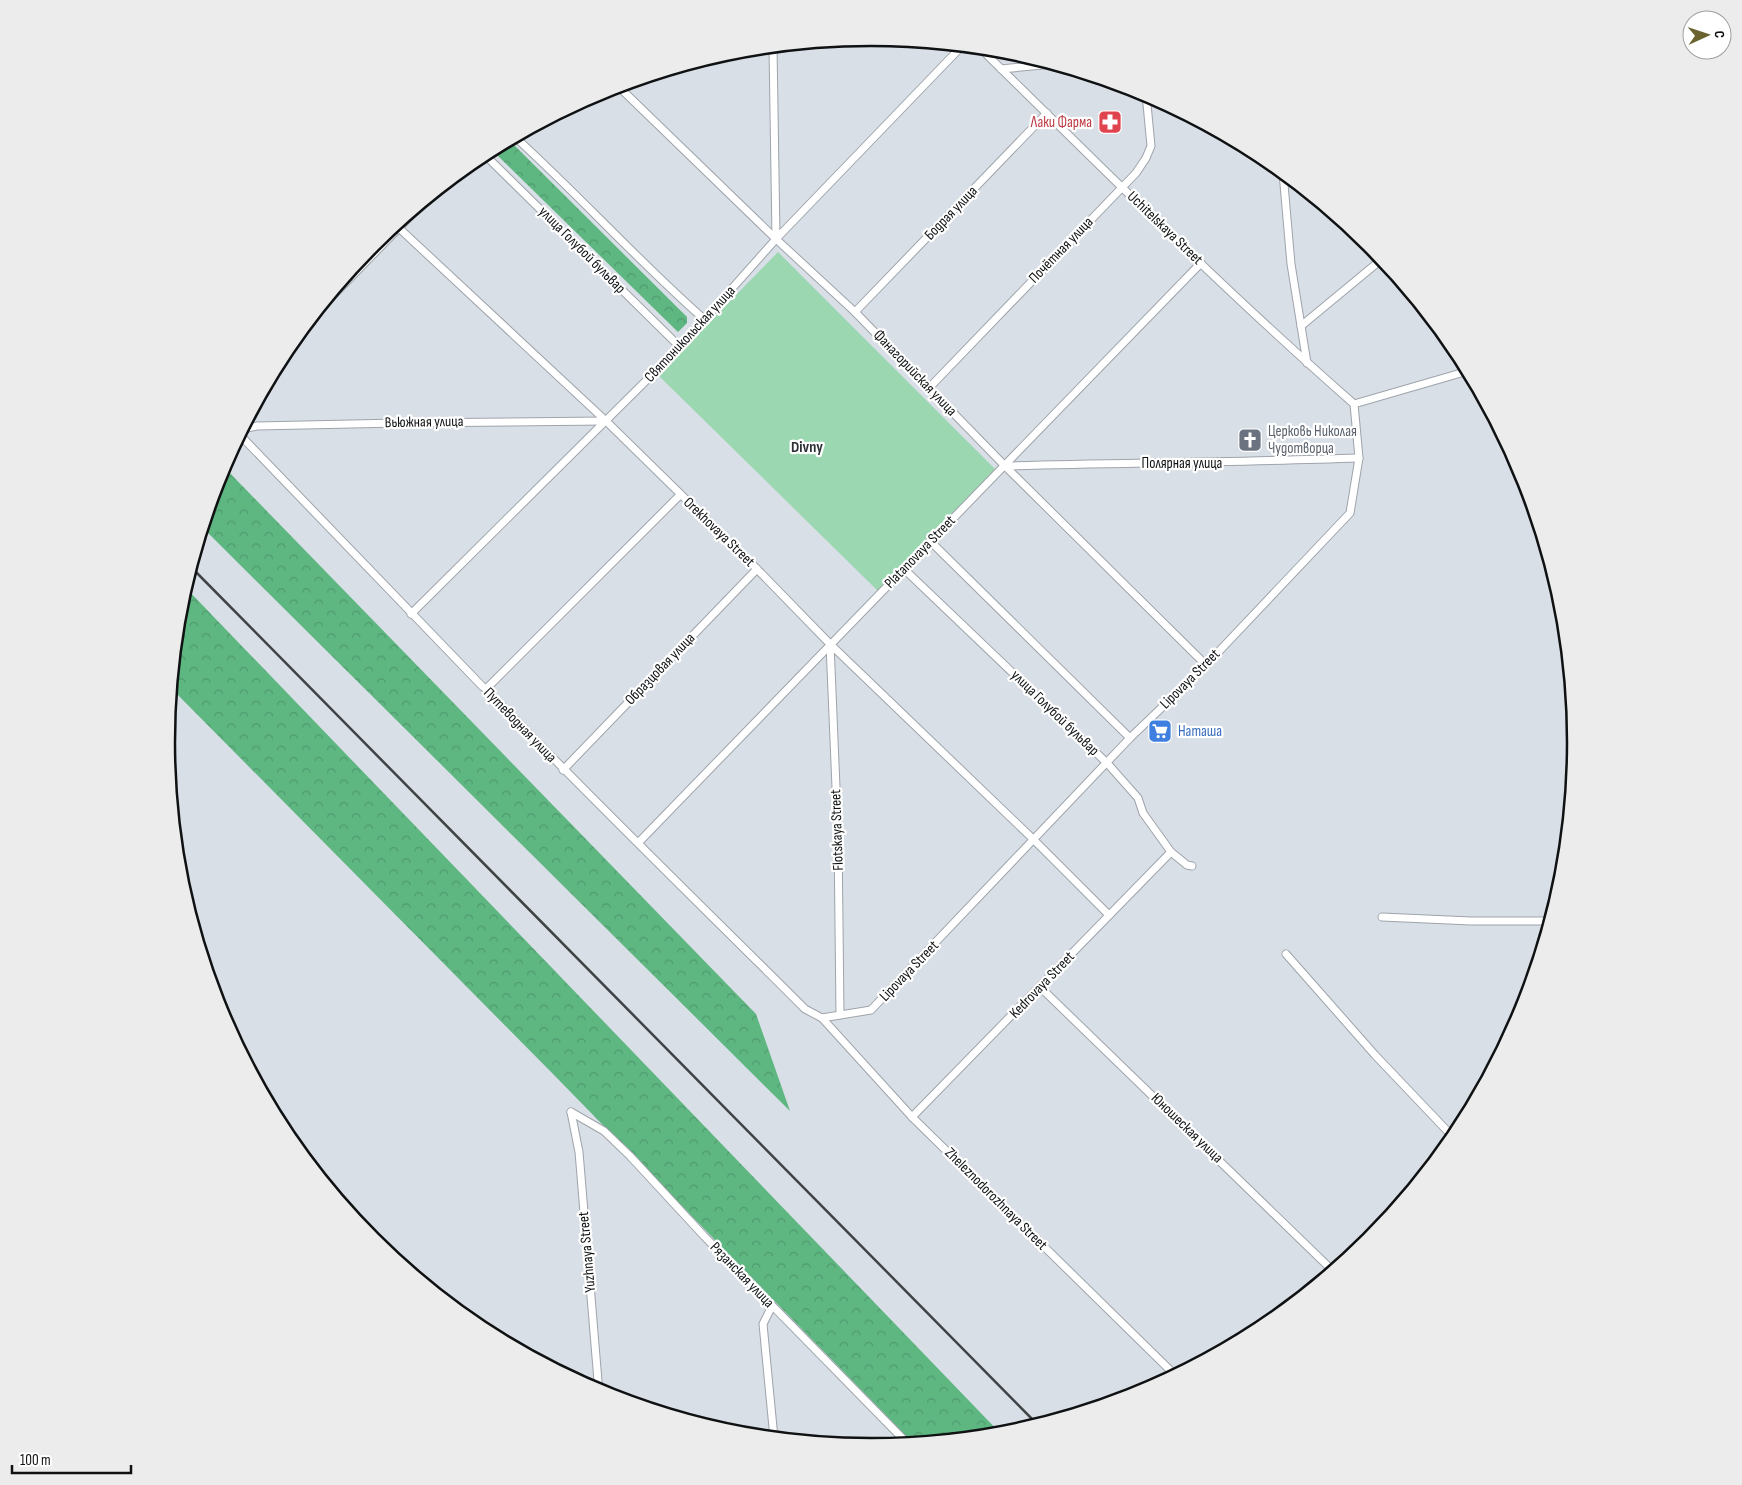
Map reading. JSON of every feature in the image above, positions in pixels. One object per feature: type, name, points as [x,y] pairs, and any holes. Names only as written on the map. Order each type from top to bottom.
[{"type":"street","name":"Святоникольская улица","points":[[411,614],[680,347],[776,240],[957,52]]},
{"type":"street","points":[[773,53],[776,240]]},
{"type":"street","name":"Uchitelskaya Street","points":[[989,57],[1201,263],[1307,363],[1354,404]]},
{"type":"street","points":[[1001,69],[1033,66]]},
{"type":"street","name":"Фанагорийская улица","points":[[624,92],[776,240],[855,312],[1005,466],[1206,665]]},
{"type":"street","name":"Почётная улица","points":[[929,388],[1136,173],[1146,158],[1150,146],[1147,103]]},
{"type":"street","name":"Бодрая улица","points":[[855,312],[1047,113]]},
{"type":"street","points":[[520,142],[666,285],[705,320]]},
{"type":"street","name":"улица Голубой бульвар","points":[[490,160],[680,347]]},
{"type":"street","points":[[1284,182],[1291,264],[1307,363]]},
{"type":"street","name":"Orekhovaya Street","points":[[401,229],[606,421],[757,569],[830,644],[1034,840],[1109,915]]},
{"type":"street","name":"Platanovaya Street","points":[[639,842],[1201,263]]},
{"type":"street","points":[[1301,326],[1376,264]]},
{"type":"street","points":[[1354,404],[1461,373]]},
{"type":"street","name":"Lipovaya Street","points":[[840,1015],[872,1010],[1130,738],[1206,665],[1350,513],[1359,458],[1354,404]]},
{"type":"street","name":"Вьюжная улица","points":[[251,427],[399,422],[606,421]]},
{"type":"street","name":"Путеводная улица","points":[[245,440],[563,770],[639,842],[805,1010],[822,1018]]},
{"type":"street","name":"Полярная улица","points":[[1005,466],[1183,462],[1232,463],[1359,458]]},
{"type":"street","points":[[486,689],[680,495]]},
{"type":"street","points":[[930,541],[1130,738]]},
{"type":"street","name":"Образцовая улица","points":[[563,770],[757,569]]},
{"type":"street","name":"улица Голубой бульвар","points":[[904,569],[1107,764],[1138,798],[1143,813],[1171,852],[1187,865],[1192,866]]},
{"type":"street","name":"Flotskaya Street","points":[[830,644],[838,835],[840,1015]]},
{"type":"street","name":"Kedrovaya Street","points":[[912,1117],[1171,852]]},
{"type":"street","points":[[1382,917],[1471,921],[1544,921]]},
{"type":"street","points":[[1286,954],[1375,1055],[1448,1132]]},
{"type":"street","name":"Юношеская улица","points":[[1040,987],[1329,1267]]},
{"type":"street","points":[[822,1018],[840,1015]]},
{"type":"street","name":"Zheleznodorozhnaya Street","points":[[822,1018],[912,1117],[1170,1371]]},
{"type":"street","name":"Рязанская улица","points":[[571,1112],[604,1131],[630,1156],[772,1306],[902,1438]]},
{"type":"street","name":"Yuzhnaya Street","points":[[571,1112],[579,1152],[598,1383]]},
{"type":"street","points":[[772,1306],[763,1324],[773,1432]]},
{"type":"green space","points":[[514,145],[687,317],[687,323],[678,332],[498,156]]},
{"type":"green space","points":[[778,252],[996,470],[879,592],[658,375]]},
{"type":"green space","points":[[230,473],[756,1014],[790,1111],[208,533]]},
{"type":"green space","points":[[191,593],[995,1427],[962,1433],[908,1437],[555,1076],[176,693]]},
{"type":"railway","points":[[196,572],[1032,1419]]},
{"type":"place","name":"Лаки Фарма","points":[[1110,122]]},
{"type":"place","name":"Церковь Николая Чудотворца","points":[[1250,440]]},
{"type":"place","name":"Наташа","points":[[1160,731]]},
{"type":"district","name":"Divny","points":[[807,447]]}]
